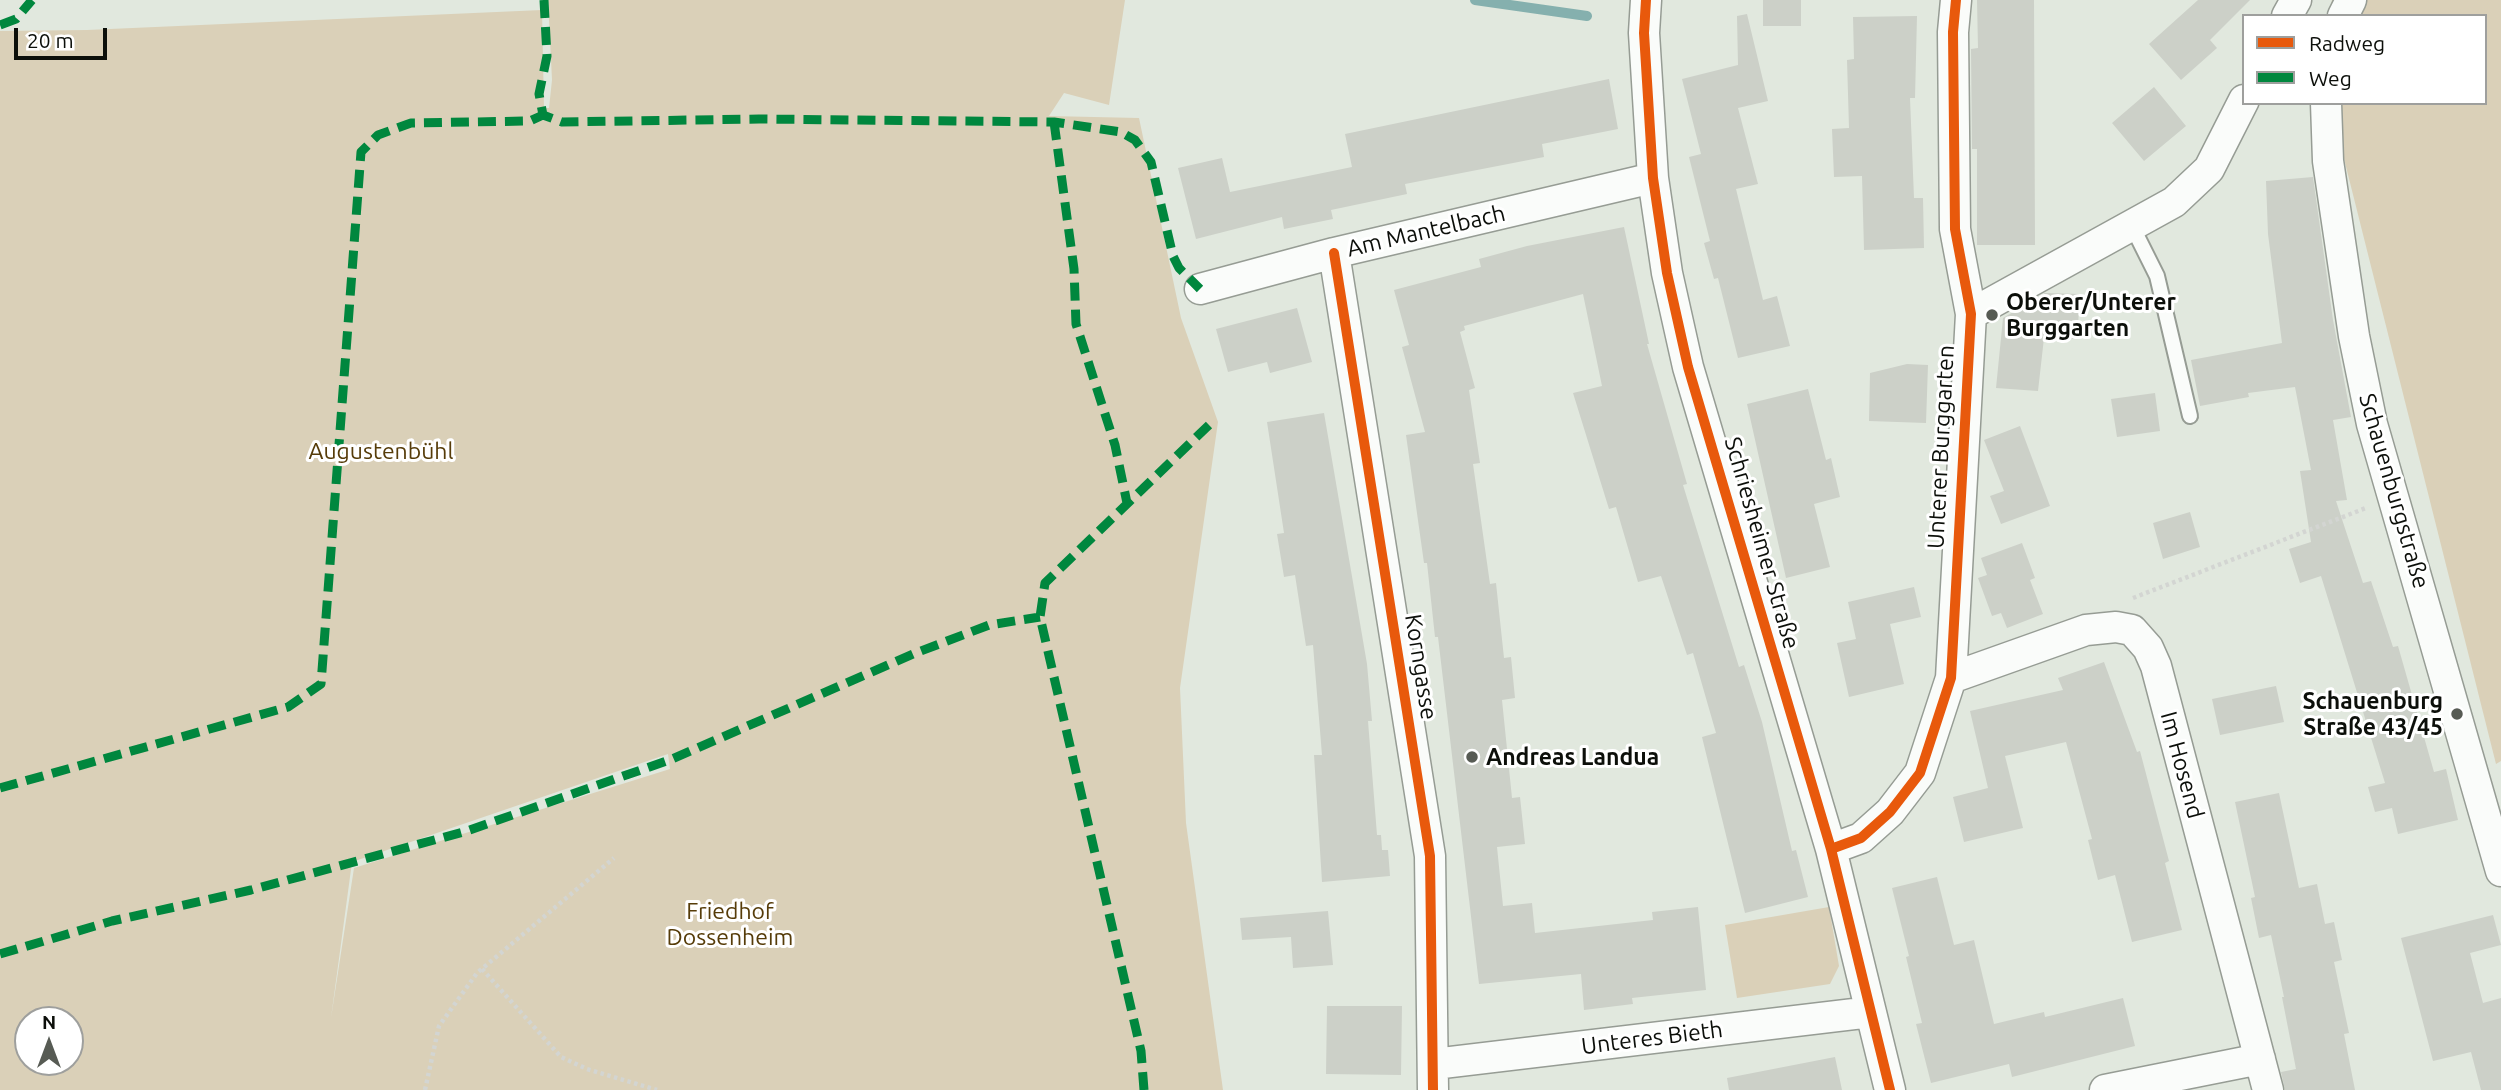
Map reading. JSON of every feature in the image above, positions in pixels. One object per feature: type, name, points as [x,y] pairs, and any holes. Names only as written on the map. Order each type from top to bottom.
[{"type":"street","name":"Schriesheimer Straße","points":[[1646,0],[1644,33],[1653,178],[1667,273],[1688,367],[1831,849],[1890,1090]]},
{"type":"street","name":"Unterer Burggarten","points":[[1831,849],[1861,838],[1891,813],[1920,773],[1951,678],[1970,314],[1955,229],[1953,32],[1956,0]]},
{"type":"street","points":[[1970,314],[2174,202],[2209,169],[2242,104]]},
{"type":"street","name":"Schauenburgstraße","points":[[2326,105],[2330,175],[2354,336],[2372,424],[2501,871]]},
{"type":"street","name":"Am Mantelbach","points":[[1199,289],[1334,253],[1653,178]]},
{"type":"street","name":"Korngasse","points":[[1334,253],[1430,856],[1433,1077]]},
{"type":"street","name":"Im Hosend","points":[[1951,678],[2086,630],[2116,627],[2132,630],[2148,648],[2156,666],[2268,1090]]},
{"type":"street","name":"Unteres Bieth","points":[[1433,1077],[1871,1012]]},
{"type":"street","points":[[2105,1090],[2260,1059]]},
{"type":"lane","points":[[2132,226],[2157,276],[2190,416]]},
{"type":"path","points":[[2127,600],[2379,503]]},
{"type":"path","points":[[425,1090],[439,1026],[482,969],[614,858]]},
{"type":"path","points":[[482,969],[561,1057],[587,1069],[657,1090]]},
{"type":"green space","name":"Augustenbühl","points":[[548,0],[1125,0],[1109,105],[1064,93],[1049,116],[1139,118],[1181,318],[1218,422],[1180,688],[1186,823],[1223,1090],[0,1090],[0,31],[87,30],[542,10],[544,108],[549,108],[552,80]],"holes":[[[668,754],[670,769],[354,868],[331,1018],[352,862]]]},
{"type":"green space","points":[[2332,0],[2501,0],[2501,761],[2496,764],[2331,105],[2487,105],[2487,14],[2328,14]]},
{"type":"green space","points":[[1829,907],[1839,966],[1830,984],[1737,998],[1725,925]]},
{"type":"building","points":[[1763,0],[1801,0],[1801,26],[1763,26]]},
{"type":"building","points":[[1977,0],[2034,0],[2035,245],[1977,245],[1977,149],[1972,149],[1971,49],[1978,48]]},
{"type":"building","points":[[2198,0],[2250,0],[2210,40],[2217,48],[2181,80],[2149,44]]},
{"type":"building","points":[[1747,14],[1768,101],[1738,108],[1758,184],[1736,189],[1763,300],[1777,296],[1790,346],[1738,358],[1718,278],[1714,279],[1704,243],[1710,241],[1689,157],[1701,154],[1682,79],[1738,65],[1737,16]]},
{"type":"building","points":[[1917,16],[1915,98],[1910,98],[1914,198],[1923,198],[1924,248],[1864,250],[1862,176],[1834,177],[1832,129],[1849,128],[1847,60],[1854,59],[1853,17]]},
{"type":"building","points":[[1609,79],[1618,129],[1542,144],[1544,157],[1405,184],[1407,194],[1331,210],[1333,219],[1284,229],[1282,217],[1196,239],[1178,168],[1222,158],[1230,192],[1352,167],[1345,134]]},
{"type":"building","points":[[2154,87],[2186,126],[2144,161],[2112,123]]},
{"type":"building","points":[[2313,177],[2333,320],[2351,417],[2333,420],[2347,500],[2336,501],[2363,583],[2371,581],[2393,647],[2398,646],[2434,772],[2446,769],[2458,820],[2398,834],[2392,808],[2375,812],[2368,787],[2385,783],[2321,576],[2300,583],[2289,549],[2311,542],[2300,471],[2311,470],[2295,387],[2248,393],[2249,397],[2200,406],[2191,360],[2282,343],[2268,234],[2266,181]]},
{"type":"building","points":[[1624,227],[1647,344],[1687,484],[1683,485],[1739,667],[1744,665],[1762,722],[1792,851],[1796,850],[1808,897],[1745,913],[1702,737],[1716,733],[1693,653],[1687,655],[1661,576],[1638,582],[1616,507],[1609,509],[1573,393],[1602,386],[1583,294],[1464,326],[1465,330],[1460,332],[1475,388],[1469,390],[1480,463],[1473,464],[1490,584],[1496,583],[1504,658],[1511,657],[1515,698],[1502,700],[1512,798],[1520,797],[1525,844],[1497,847],[1503,906],[1532,903],[1535,933],[1653,920],[1652,912],[1698,907],[1706,990],[1632,998],[1633,1004],[1584,1010],[1581,974],[1479,984],[1438,637],[1435,637],[1427,563],[1424,563],[1406,435],[1425,432],[1402,347],[1409,345],[1394,290],[1481,267],[1479,259],[1527,246]]},
{"type":"building","points":[[2045,293],[2079,294],[2078,339],[2044,338],[2038,391],[1996,388],[2003,318]]},
{"type":"building","points":[[1297,308],[1312,362],[1270,373],[1267,362],[1228,372],[1216,329]]},
{"type":"building","points":[[1907,364],[1928,365],[1926,423],[1869,421],[1870,373]]},
{"type":"building","points":[[1808,389],[1826,460],[1831,458],[1840,497],[1814,504],[1830,567],[1786,578],[1747,404]]},
{"type":"building","points":[[2155,393],[2160,431],[2117,437],[2111,399]]},
{"type":"building","points":[[1324,413],[1367,664],[1372,721],[1368,721],[1377,835],[1381,835],[1382,850],[1388,850],[1390,876],[1322,882],[1314,755],[1322,755],[1313,645],[1306,646],[1295,575],[1284,577],[1277,534],[1284,533],[1267,422]]},
{"type":"building","points":[[2020,426],[2050,506],[2001,524],[1990,496],[2004,491],[1984,440]]},
{"type":"building","points":[[2190,512],[2200,547],[2163,559],[2153,523]]},
{"type":"building","points":[[2022,543],[2035,578],[2030,580],[2043,614],[2007,628],[2001,613],[1992,616],[1978,578],[1987,575],[1981,558]]},
{"type":"building","points":[[1914,587],[1921,617],[1890,624],[1904,684],[1849,697],[1837,643],[1856,639],[1848,602]]},
{"type":"building","points":[[2104,662],[2137,752],[2140,751],[2169,861],[2165,863],[2182,930],[2132,942],[2115,875],[2098,880],[2088,840],[2092,839],[2066,742],[2005,756],[2023,828],[1964,842],[1953,797],[1988,788],[1970,711],[2063,690],[2058,678]]},
{"type":"building","points":[[2276,686],[2284,722],[2220,735],[2212,699]]},
{"type":"building","points":[[2279,793],[2299,888],[2317,884],[2325,924],[2334,922],[2342,960],[2334,962],[2349,1033],[2344,1034],[2355,1090],[2285,1090],[2281,1072],[2296,1069],[2284,997],[2271,935],[2259,938],[2251,898],[2255,897],[2235,802]]},
{"type":"building","points":[[1937,877],[1954,945],[1974,940],[1994,1024],[2044,1012],[2045,1017],[2123,998],[2135,1046],[2012,1077],[2009,1064],[1931,1083],[1916,1024],[1922,1023],[1906,957],[1909,956],[1892,888]]},
{"type":"building","points":[[1328,911],[1333,965],[1293,968],[1291,937],[1242,940],[1240,918]]},
{"type":"building","points":[[2493,915],[2501,945],[2470,953],[2483,1003],[2501,998],[2501,1090],[2481,1090],[2471,1052],[2433,1061],[2401,938]]},
{"type":"building","points":[[1327,1006],[1402,1006],[1401,1075],[1326,1074]]},
{"type":"building","points":[[1835,1057],[1842,1090],[1729,1090],[1727,1078]]},
{"type":"waterway","points":[[1475,0],[1587,16]]},
{"type":"marked path","points":[[0,25],[16,19],[32,0]]},
{"type":"marked path","points":[[544,0],[547,56],[539,94],[543,115],[562,122],[759,119],[1054,122],[1121,132],[1135,140],[1151,162],[1173,256],[1179,268],[1200,289]]},
{"type":"marked path","points":[[0,788],[288,707],[321,684],[361,152],[378,135],[411,123],[530,121],[543,115]]},
{"type":"marked path","points":[[1054,122],[1074,269],[1076,324],[1115,445],[1127,503]]},
{"type":"marked path","points":[[1144,1090],[1141,1051],[1040,617],[1045,583],[1209,425]]},
{"type":"marked path","points":[[0,954],[112,921],[251,890],[467,831],[672,759],[913,654],[989,625],[1040,617]]},
{"type":"cycle path","points":[[1646,0],[1644,33],[1653,178],[1667,273],[1688,367],[1831,849],[1890,1090]]},
{"type":"cycle path","points":[[1831,849],[1861,838],[1890,812],[1920,773],[1951,678],[1971,314],[1955,229],[1953,32],[1956,0]]},
{"type":"cycle path","points":[[1334,253],[1430,856],[1433,1090]]},
{"type":"place","name":"Oberer/Unterer Burggarten","points":[[1992,315]]},
{"type":"place","name":"Schauenburg Straße 43/45","points":[[2457,714]]},
{"type":"place","name":"Andreas Landua","points":[[1472,757]]},
{"type":"park label","name":"Friedhof Dossenheim","points":[[730,924]]}]
